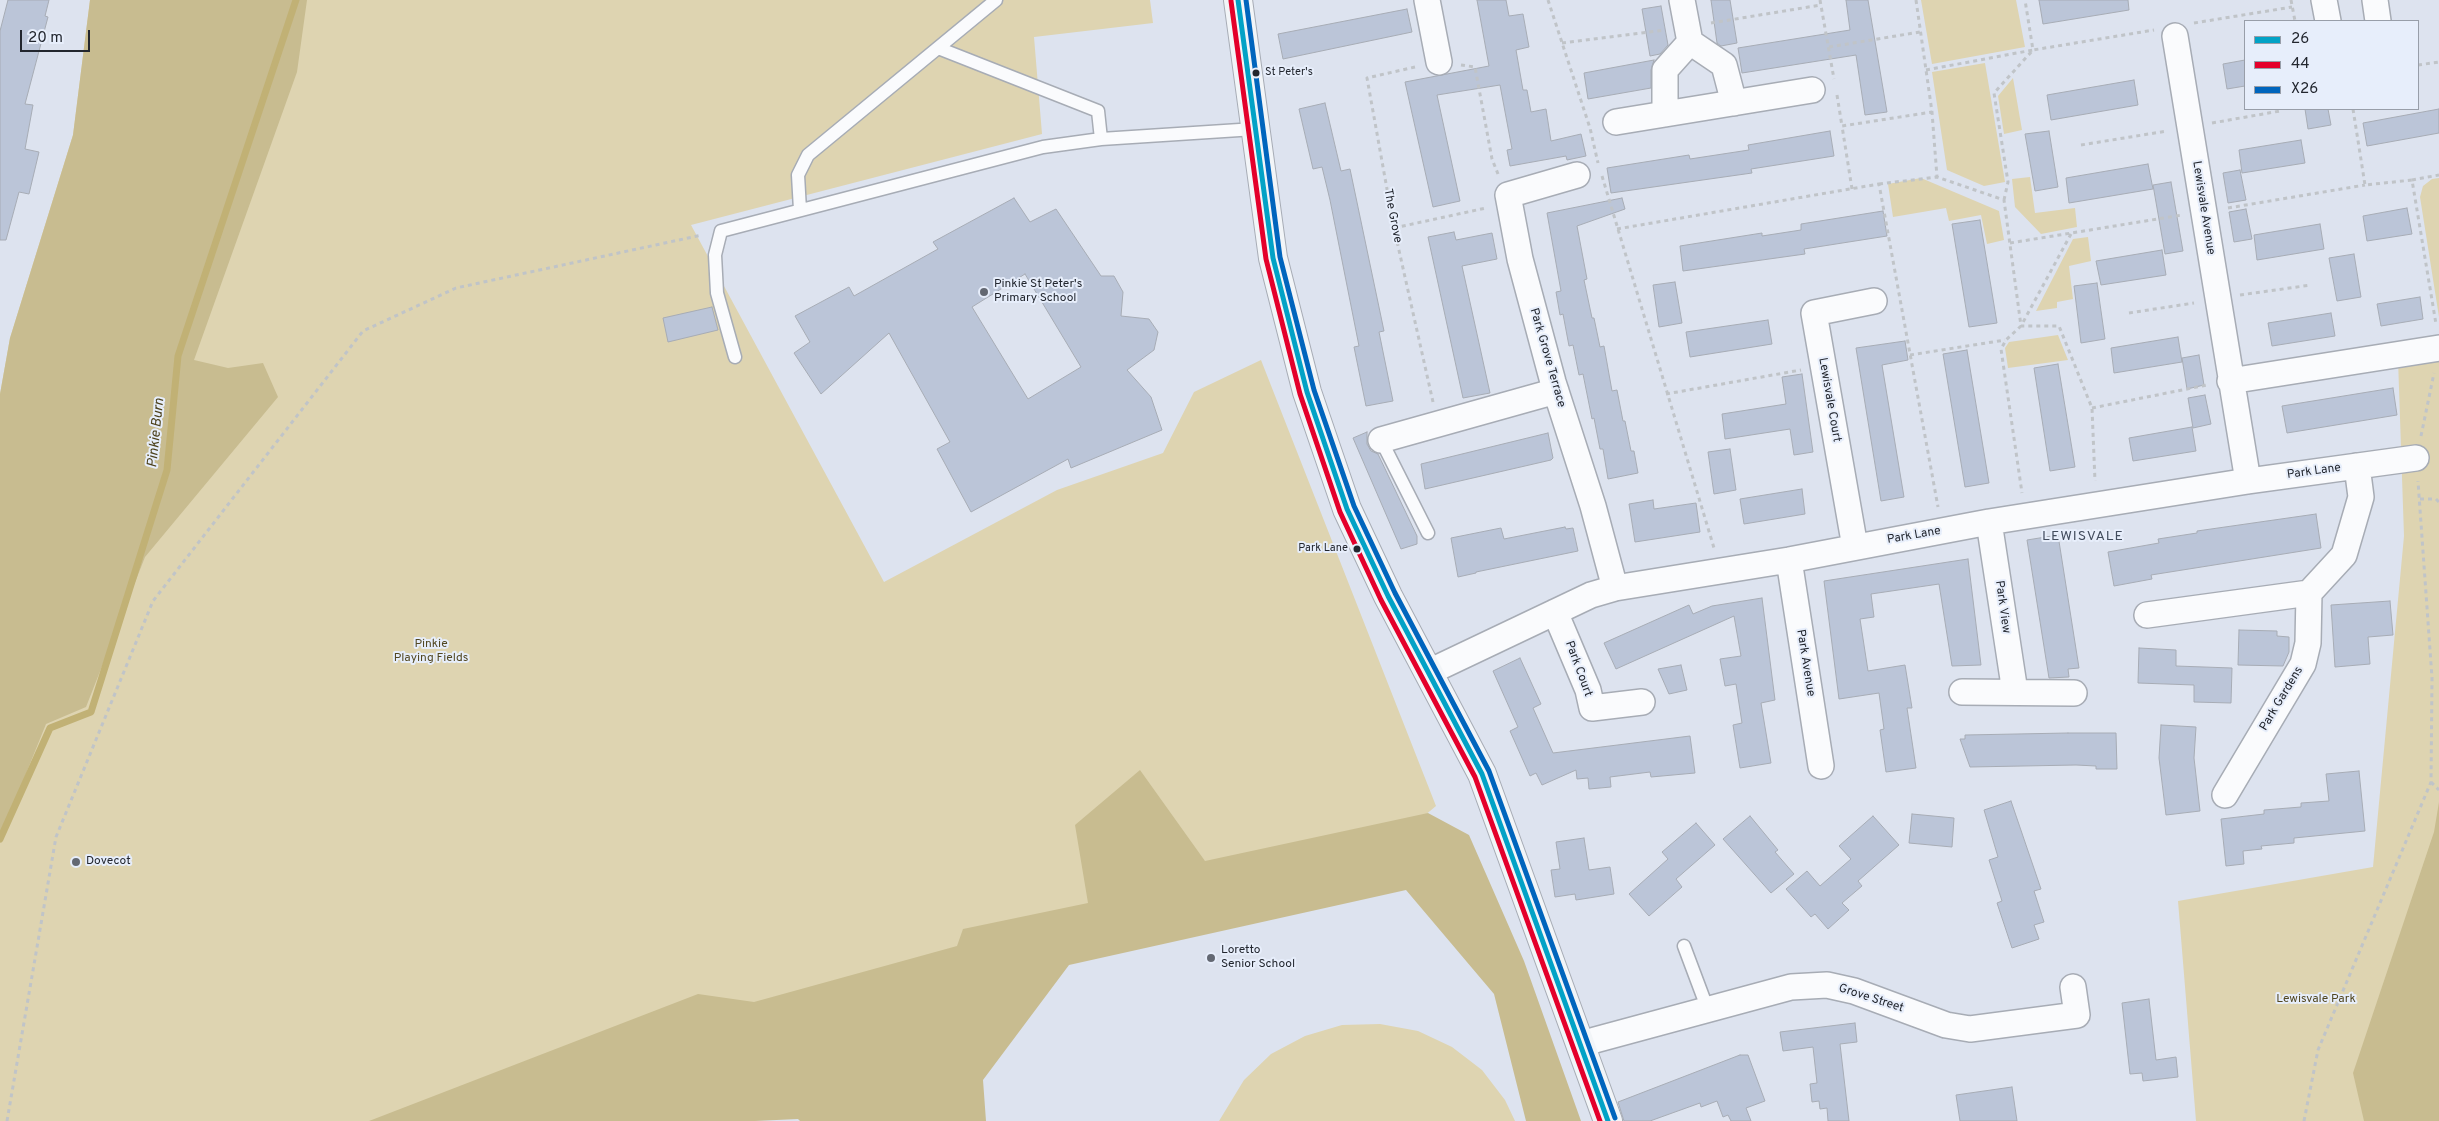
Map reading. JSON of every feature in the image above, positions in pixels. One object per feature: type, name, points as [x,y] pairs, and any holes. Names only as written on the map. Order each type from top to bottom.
[{"type":"main road","points":[[1238,0],[1273,258],[1306,392],[1347,509],[1388,596],[1482,774],[1608,1121]]},
{"type":"street","points":[[1427,0],[1439,62]]},
{"type":"street","points":[[1682,0],[1690,42],[1724,65],[1734,103]]},
{"type":"street","points":[[2324,0],[2328,20]]},
{"type":"street","points":[[2375,0],[2378,20]]},
{"type":"street","name":"Lewisvale Avenue","points":[[2172,30],[2248,481]]},
{"type":"street","points":[[1664,114],[1665,70],[1690,42]]},
{"type":"street","points":[[1616,122],[1812,90]]},
{"type":"street","points":[[1509,199],[1577,175]]},
{"type":"street","name":"Park Grove Terrace","points":[[1509,199],[1520,259],[1556,391],[1593,506],[1615,588]]},
{"type":"street","name":"Lewisvale Court","points":[[1855,547],[1814,313],[1874,301]]},
{"type":"street","points":[[2230,381],[2437,348]]},
{"type":"street","points":[[1381,440],[1556,391]]},
{"type":"street","name":"Park Lane","points":[[1429,672],[1591,595],[1615,588],[1789,560],[2026,516],[2248,481],[2416,458]]},
{"type":"street","points":[[2147,615],[2308,593],[2344,555],[2361,497],[2357,466]]},
{"type":"street","name":"Park View","points":[[1990,522],[2015,692]]},
{"type":"street","name":"Park Avenue","points":[[1789,560],[1821,766]]},
{"type":"street","name":"Park Gardens","points":[[2225,795],[2303,664],[2308,643],[2308,593]]},
{"type":"street","name":"Park Court","points":[[1555,612],[1588,690],[1592,708],[1642,702]]},
{"type":"street","points":[[1962,692],[2074,693]]},
{"type":"street","name":"Grove Street","points":[[1581,1046],[1791,987],[1827,985],[1854,991],[1946,1025],[1970,1029],[2077,1015],[2073,987]]},
{"type":"lane","points":[[800,210],[798,175],[808,155],[996,0]]},
{"type":"lane","points":[[938,48],[1098,110],[1101,139]]},
{"type":"lane","points":[[735,358],[717,293],[715,255],[721,231],[1043,147],[1101,139],[1255,129]]},
{"type":"lane","points":[[1381,440],[1428,533]]},
{"type":"lane","points":[[1684,946],[1708,1010]]},
{"type":"path","points":[[1548,0],[1590,128],[1604,187],[1666,394],[1714,542],[1718,571]]},
{"type":"path","points":[[1820,0],[1852,189]]},
{"type":"path","points":[[1916,0],[1932,112],[1937,177]]},
{"type":"path","points":[[2025,0],[2033,50]]},
{"type":"path","points":[[2291,0],[2295,20]]},
{"type":"path","points":[[1926,70],[2033,50],[2172,30],[2292,7]]},
{"type":"path","points":[[1829,47],[1920,32]]},
{"type":"path","points":[[2022,326],[2004,200],[2008,182],[1994,93],[2033,50]]},
{"type":"path","points":[[1394,228],[1509,199],[1492,159],[1474,67],[1439,62]]},
{"type":"path","name":"The Grove","points":[[1438,425],[1394,228],[1366,78],[1439,62]]},
{"type":"path","points":[[2419,65],[2439,62]]},
{"type":"path","points":[[2353,110],[2365,186],[2439,175]]},
{"type":"path","points":[[1842,126],[1932,112]]},
{"type":"path","points":[[1879,184],[1937,177],[2004,200]]},
{"type":"path","points":[[2304,1121],[2318,1050],[2431,782],[2432,678],[2416,458],[2437,348],[2412,180]]},
{"type":"path","points":[[7,1121],[56,837],[153,601],[364,331],[456,288],[721,231]]},
{"type":"path","points":[[2026,516],[2001,349],[2006,340],[2022,326],[2071,233]]},
{"type":"path","points":[[2022,326],[2059,326],[2092,408],[2096,505]]},
{"type":"path","points":[[1910,355],[2006,340]]},
{"type":"path","points":[[1666,394],[1823,366]]},
{"type":"path","points":[[2092,408],[2230,381]]},
{"type":"path","points":[[2420,499],[2436,499],[2439,502]]},
{"type":"path","points":[[2431,782],[2439,790]]},
{"type":"green space","name":"Pinkie Playing Fields","points":[[90,0],[1150,0],[1153,23],[1034,37],[1042,134],[691,225],[884,582],[1057,490],[1163,453],[1194,392],[1261,360],[1436,806],[1412,826],[394,1121],[0,1121],[0,394],[10,338],[73,135]]},
{"type":"green space","points":[[1921,0],[2016,0],[2025,47],[1932,64]]},
{"type":"green space","points":[[1985,63],[2005,182],[1984,186],[1947,170],[1932,72]]},
{"type":"green space","points":[[2013,78],[2022,130],[2004,134],[1998,96]]},
{"type":"green space","points":[[2030,177],[2035,213],[2075,208],[2077,227],[2041,234],[2015,207],[2012,179]]},
{"type":"green space","points":[[1921,178],[1999,211],[2004,240],[1987,244],[1981,215],[1949,221],[1946,208],[1893,217],[1888,184]]},
{"type":"green space","points":[[2439,178],[2439,317],[2420,197],[2423,186],[2432,179]]},
{"type":"green space","points":[[2088,237],[2091,261],[2069,266],[2073,299],[2057,302],[2057,308],[2036,311],[2073,239]]},
{"type":"green space","points":[[2058,335],[2068,360],[2008,368],[2005,348],[2009,342]]},
{"type":"green space","name":"Lewisvale Park","points":[[2439,356],[2439,999],[2429,1121],[2196,1121],[2178,901],[2373,867],[2404,536],[2398,359]]},
{"type":"green space","points":[[1380,1024],[1418,1031],[1452,1047],[1482,1070],[1505,1100],[1515,1121],[1219,1121],[1244,1080],[1271,1054],[1305,1036],[1342,1025]]},
{"type":"shaded area","points":[[90,0],[307,0],[297,72],[194,360],[228,368],[263,363],[278,397],[145,557],[86,707],[46,724],[0,838],[0,394],[10,338],[73,135]]},
{"type":"shaded area","points":[[1140,770],[1205,861],[1428,813],[1469,835],[1524,961],[1581,1121],[1526,1121],[1494,994],[1406,890],[1069,965],[983,1080],[986,1121],[800,1121],[798,1119],[755,1121],[369,1121],[698,994],[754,1002],[957,946],[963,929],[1088,903],[1075,825]]},
{"type":"shaded area","points":[[2439,802],[2439,1121],[2364,1121],[2353,1073],[2434,832]]},
{"type":"building","points":[[8,0],[49,0],[45,16],[48,17],[25,104],[33,105],[25,149],[39,152],[29,194],[19,192],[6,240],[0,240],[0,31]]},
{"type":"building","points":[[1477,0],[1506,0],[1509,16],[1523,14],[1529,47],[1516,50],[1523,90],[1527,90],[1531,112],[1546,109],[1551,141],[1581,134],[1586,156],[1567,160],[1566,156],[1510,166],[1507,150],[1512,149],[1500,85],[1437,95],[1460,201],[1433,207],[1405,82],[1489,66]]},
{"type":"building","points":[[1711,0],[1730,0],[1737,43],[1721,46],[1717,43]]},
{"type":"building","points":[[1846,0],[1868,0],[1887,112],[1865,115],[1856,55],[1742,73],[1738,48],[1850,30]]},
{"type":"building","points":[[2039,0],[2128,0],[2129,10],[2043,24]]},
{"type":"building","points":[[1661,6],[1668,45],[1660,54],[1650,56],[1642,9]]},
{"type":"building","points":[[1407,9],[1412,32],[1283,59],[1278,34]]},
{"type":"building","points":[[1654,60],[1651,70],[1651,88],[1588,99],[1584,73]]},
{"type":"building","points":[[2244,60],[2244,86],[2227,89],[2223,64]]},
{"type":"building","points":[[2134,80],[2138,105],[2051,120],[2047,95]]},
{"type":"building","points":[[1325,103],[1341,171],[1350,169],[1384,331],[1379,332],[1393,401],[1366,406],[1354,347],[1359,346],[1330,200],[1322,167],[1313,169],[1299,109]]},
{"type":"building","points":[[2439,109],[2439,133],[2367,146],[2363,123]]},
{"type":"building","points":[[2305,110],[2328,110],[2331,125],[2308,129]]},
{"type":"building","points":[[1830,131],[1834,156],[1751,169],[1752,173],[1611,193],[1607,168],[1689,155],[1690,159],[1749,150],[1748,145]]},
{"type":"building","points":[[2049,131],[2058,187],[2035,191],[2025,134]]},
{"type":"building","points":[[2301,140],[2305,163],[2242,173],[2239,150]]},
{"type":"building","points":[[2148,164],[2153,189],[2069,203],[2066,178]]},
{"type":"building","points":[[2240,170],[2246,200],[2228,203],[2223,173]]},
{"type":"building","points":[[2171,182],[2183,251],[2165,254],[2153,185]]},
{"type":"building","points":[[1014,198],[1030,222],[1056,209],[1101,276],[1114,276],[1123,292],[1121,316],[1149,319],[1158,332],[1154,350],[1127,370],[1151,397],[1162,430],[1071,468],[1068,459],[971,512],[937,449],[950,442],[889,333],[821,394],[794,353],[810,342],[795,316],[849,287],[854,296],[938,249],[933,242]],"holes":[[[1025,274],[1081,367],[1028,399],[972,307]]]},
{"type":"building","points":[[1622,198],[1625,209],[1577,226],[1587,279],[1584,280],[1592,318],[1594,318],[1600,347],[1604,346],[1612,391],[1617,390],[1623,421],[1625,421],[1631,451],[1634,451],[1638,473],[1608,479],[1603,449],[1600,449],[1594,418],[1592,419],[1583,374],[1579,375],[1573,345],[1569,346],[1563,314],[1560,315],[1556,292],[1561,291],[1547,213]]},
{"type":"building","points":[[2407,208],[2412,234],[2367,241],[2363,216]]},
{"type":"building","points":[[2246,209],[2252,239],[2234,242],[2229,212]]},
{"type":"building","points":[[1883,211],[1887,236],[1804,249],[1805,254],[1683,271],[1680,246],[1762,233],[1762,236],[1801,230],[1801,224]]},
{"type":"building","points":[[1980,220],[1997,323],[1969,327],[1952,224]]},
{"type":"building","points":[[2320,224],[2324,249],[2257,260],[2254,235]]},
{"type":"building","points":[[1454,232],[1456,240],[1492,233],[1497,259],[1462,266],[1490,393],[1463,398],[1428,237]]},
{"type":"building","points":[[2162,250],[2166,275],[2101,285],[2096,261]]},
{"type":"building","points":[[2354,254],[2361,297],[2337,301],[2329,258]]},
{"type":"building","points":[[1675,282],[1682,323],[1659,327],[1653,285]]},
{"type":"building","points":[[2097,283],[2105,339],[2081,343],[2074,286]]},
{"type":"building","points":[[2420,297],[2423,319],[2381,326],[2377,304]]},
{"type":"building","points":[[712,307],[718,330],[668,342],[663,318]]},
{"type":"building","points":[[2331,313],[2335,336],[2272,346],[2268,323]]},
{"type":"building","points":[[1768,320],[1772,344],[1690,357],[1686,332]]},
{"type":"building","points":[[2178,337],[2182,362],[2114,373],[2111,348]]},
{"type":"building","points":[[1905,341],[1908,360],[1882,365],[1904,497],[1881,501],[1856,348]]},
{"type":"building","points":[[1967,350],[1989,483],[1965,487],[1943,354]]},
{"type":"building","points":[[2199,355],[2204,385],[2187,389],[2182,358]]},
{"type":"building","points":[[2058,364],[2075,467],[2050,471],[2034,368]]},
{"type":"building","points":[[1802,374],[1813,452],[1794,455],[1790,429],[1725,439],[1722,414],[1786,404],[1782,377]]},
{"type":"building","points":[[2393,388],[2397,415],[2287,433],[2282,406]]},
{"type":"building","points":[[2205,395],[2211,424],[2193,428],[2188,398]]},
{"type":"building","points":[[2192,427],[2196,451],[2133,461],[2129,438]]},
{"type":"building","points":[[1367,432],[1367,444],[1371,451],[1378,454],[1417,536],[1417,544],[1401,549],[1353,438]]},
{"type":"building","points":[[1548,433],[1553,458],[1551,460],[1425,489],[1421,464]]},
{"type":"building","points":[[1730,449],[1736,490],[1714,494],[1708,452]]},
{"type":"building","points":[[1802,489],[1805,514],[1744,524],[1740,499]]},
{"type":"building","points":[[1653,500],[1654,509],[1696,503],[1700,532],[1635,542],[1629,504]]},
{"type":"building","points":[[2316,514],[2321,548],[2151,575],[2152,579],[2114,586],[2108,552],[2159,543],[2158,539],[2197,533],[2197,531]]},
{"type":"building","points":[[1565,527],[1566,529],[1573,528],[1578,551],[1458,577],[1451,538],[1501,528],[1504,539]]},
{"type":"building","points":[[2058,535],[2079,668],[2068,669],[2069,677],[2049,678],[2027,540]]},
{"type":"building","points":[[1968,559],[1981,665],[1952,666],[1939,584],[1871,594],[1874,617],[1860,619],[1868,671],[1905,665],[1912,708],[1907,708],[1916,768],[1886,772],[1880,730],[1884,729],[1879,693],[1839,699],[1824,581]]},
{"type":"building","points":[[1762,598],[1775,700],[1761,703],[1771,763],[1740,768],[1733,725],[1742,723],[1736,684],[1725,686],[1720,659],[1741,656],[1734,616],[1616,669],[1604,643],[1689,605],[1693,614],[1712,606]]},
{"type":"building","points":[[2390,601],[2393,635],[2368,637],[2370,664],[2335,667],[2331,605]]},
{"type":"building","points":[[2239,630],[2277,631],[2277,636],[2289,637],[2289,652],[2283,666],[2238,665]]},
{"type":"building","points":[[2139,648],[2176,650],[2176,666],[2232,668],[2231,703],[2194,702],[2194,685],[2138,683]]},
{"type":"building","points":[[1520,658],[1541,704],[1533,708],[1553,753],[1690,736],[1695,773],[1651,777],[1650,772],[1610,777],[1611,787],[1589,789],[1588,778],[1577,779],[1576,770],[1542,785],[1536,773],[1530,776],[1510,731],[1518,727],[1493,671]]},
{"type":"building","points":[[1681,665],[1687,690],[1669,694],[1658,669]]},
{"type":"building","points":[[2161,725],[2196,727],[2194,758],[2200,811],[2166,815],[2159,758]]},
{"type":"building","points":[[2116,733],[2117,769],[2096,769],[2096,766],[2076,765],[1970,767],[1960,739],[1965,739],[1965,735]]},
{"type":"building","points":[[2359,771],[2365,831],[2294,838],[2294,843],[2261,846],[2262,849],[2243,851],[2244,864],[2226,866],[2221,819],[2264,814],[2264,810],[2301,807],[2301,803],[2329,801],[2326,774]]},
{"type":"building","points":[[2011,801],[2041,889],[2034,891],[2044,922],[2034,925],[2039,939],[2012,948],[1997,903],[2002,901],[1989,860],[1998,857],[1984,810]]},
{"type":"building","points":[[1912,814],[1954,818],[1952,847],[1909,843]]},
{"type":"building","points":[[1750,816],[1778,850],[1775,852],[1794,874],[1771,893],[1723,839]]},
{"type":"building","points":[[1873,816],[1899,845],[1858,881],[1862,886],[1842,903],[1849,910],[1828,929],[1815,914],[1811,917],[1786,889],[1807,871],[1820,886],[1851,859],[1839,846]]},
{"type":"building","points":[[1696,823],[1715,845],[1676,879],[1682,887],[1649,916],[1629,894],[1668,859],[1662,852]]},
{"type":"building","points":[[1584,838],[1589,870],[1610,867],[1614,894],[1576,900],[1575,894],[1555,897],[1551,870],[1560,869],[1556,842]]},
{"type":"building","points":[[2149,999],[2156,1060],[2176,1057],[2178,1077],[2143,1081],[2142,1073],[2130,1074],[2122,1003]]},
{"type":"building","points":[[1855,1023],[1857,1042],[1840,1044],[1849,1121],[1828,1121],[1827,1108],[1820,1109],[1819,1101],[1812,1102],[1810,1084],[1817,1083],[1813,1047],[1783,1051],[1780,1032]]},
{"type":"building","points":[[1740,1055],[1748,1055],[1765,1101],[1746,1108],[1751,1121],[1731,1121],[1728,1115],[1723,1117],[1717,1101],[1701,1107],[1700,1103],[1650,1121],[1624,1121],[1618,1102]]},
{"type":"building","points":[[2012,1087],[2017,1121],[1960,1121],[1956,1095]]},
{"type":"waterway","name":"Pinkie Burn","points":[[0,839],[50,728],[91,712],[167,470],[178,356],[296,0]]},
{"type":"transit line","name":"26","points":[[1238,0],[1273,258],[1307,392],[1347,509],[1388,596],[1482,774],[1608,1121]]},
{"type":"transit line","name":"X26","points":[[1246,0],[1280,257],[1314,390],[1354,506],[1395,593],[1489,771],[1615,1118]]},
{"type":"transit line","name":"44","points":[[1231,1],[1266,259],[1300,394],[1340,512],[1381,600],[1475,777],[1600,1121]]},
{"type":"place","name":"St Peter's","points":[[1256,73]]},
{"type":"place","name":"Pinkie St Peter's Primary School","points":[[984,292]]},
{"type":"place","name":"Park Lane","points":[[1357,549]]},
{"type":"place","name":"Dovecot","points":[[76,862]]},
{"type":"place","name":"Loretto Senior School","points":[[1211,958]]},
{"type":"district","name":"LEWISVALE","points":[[2083,537]]}]
